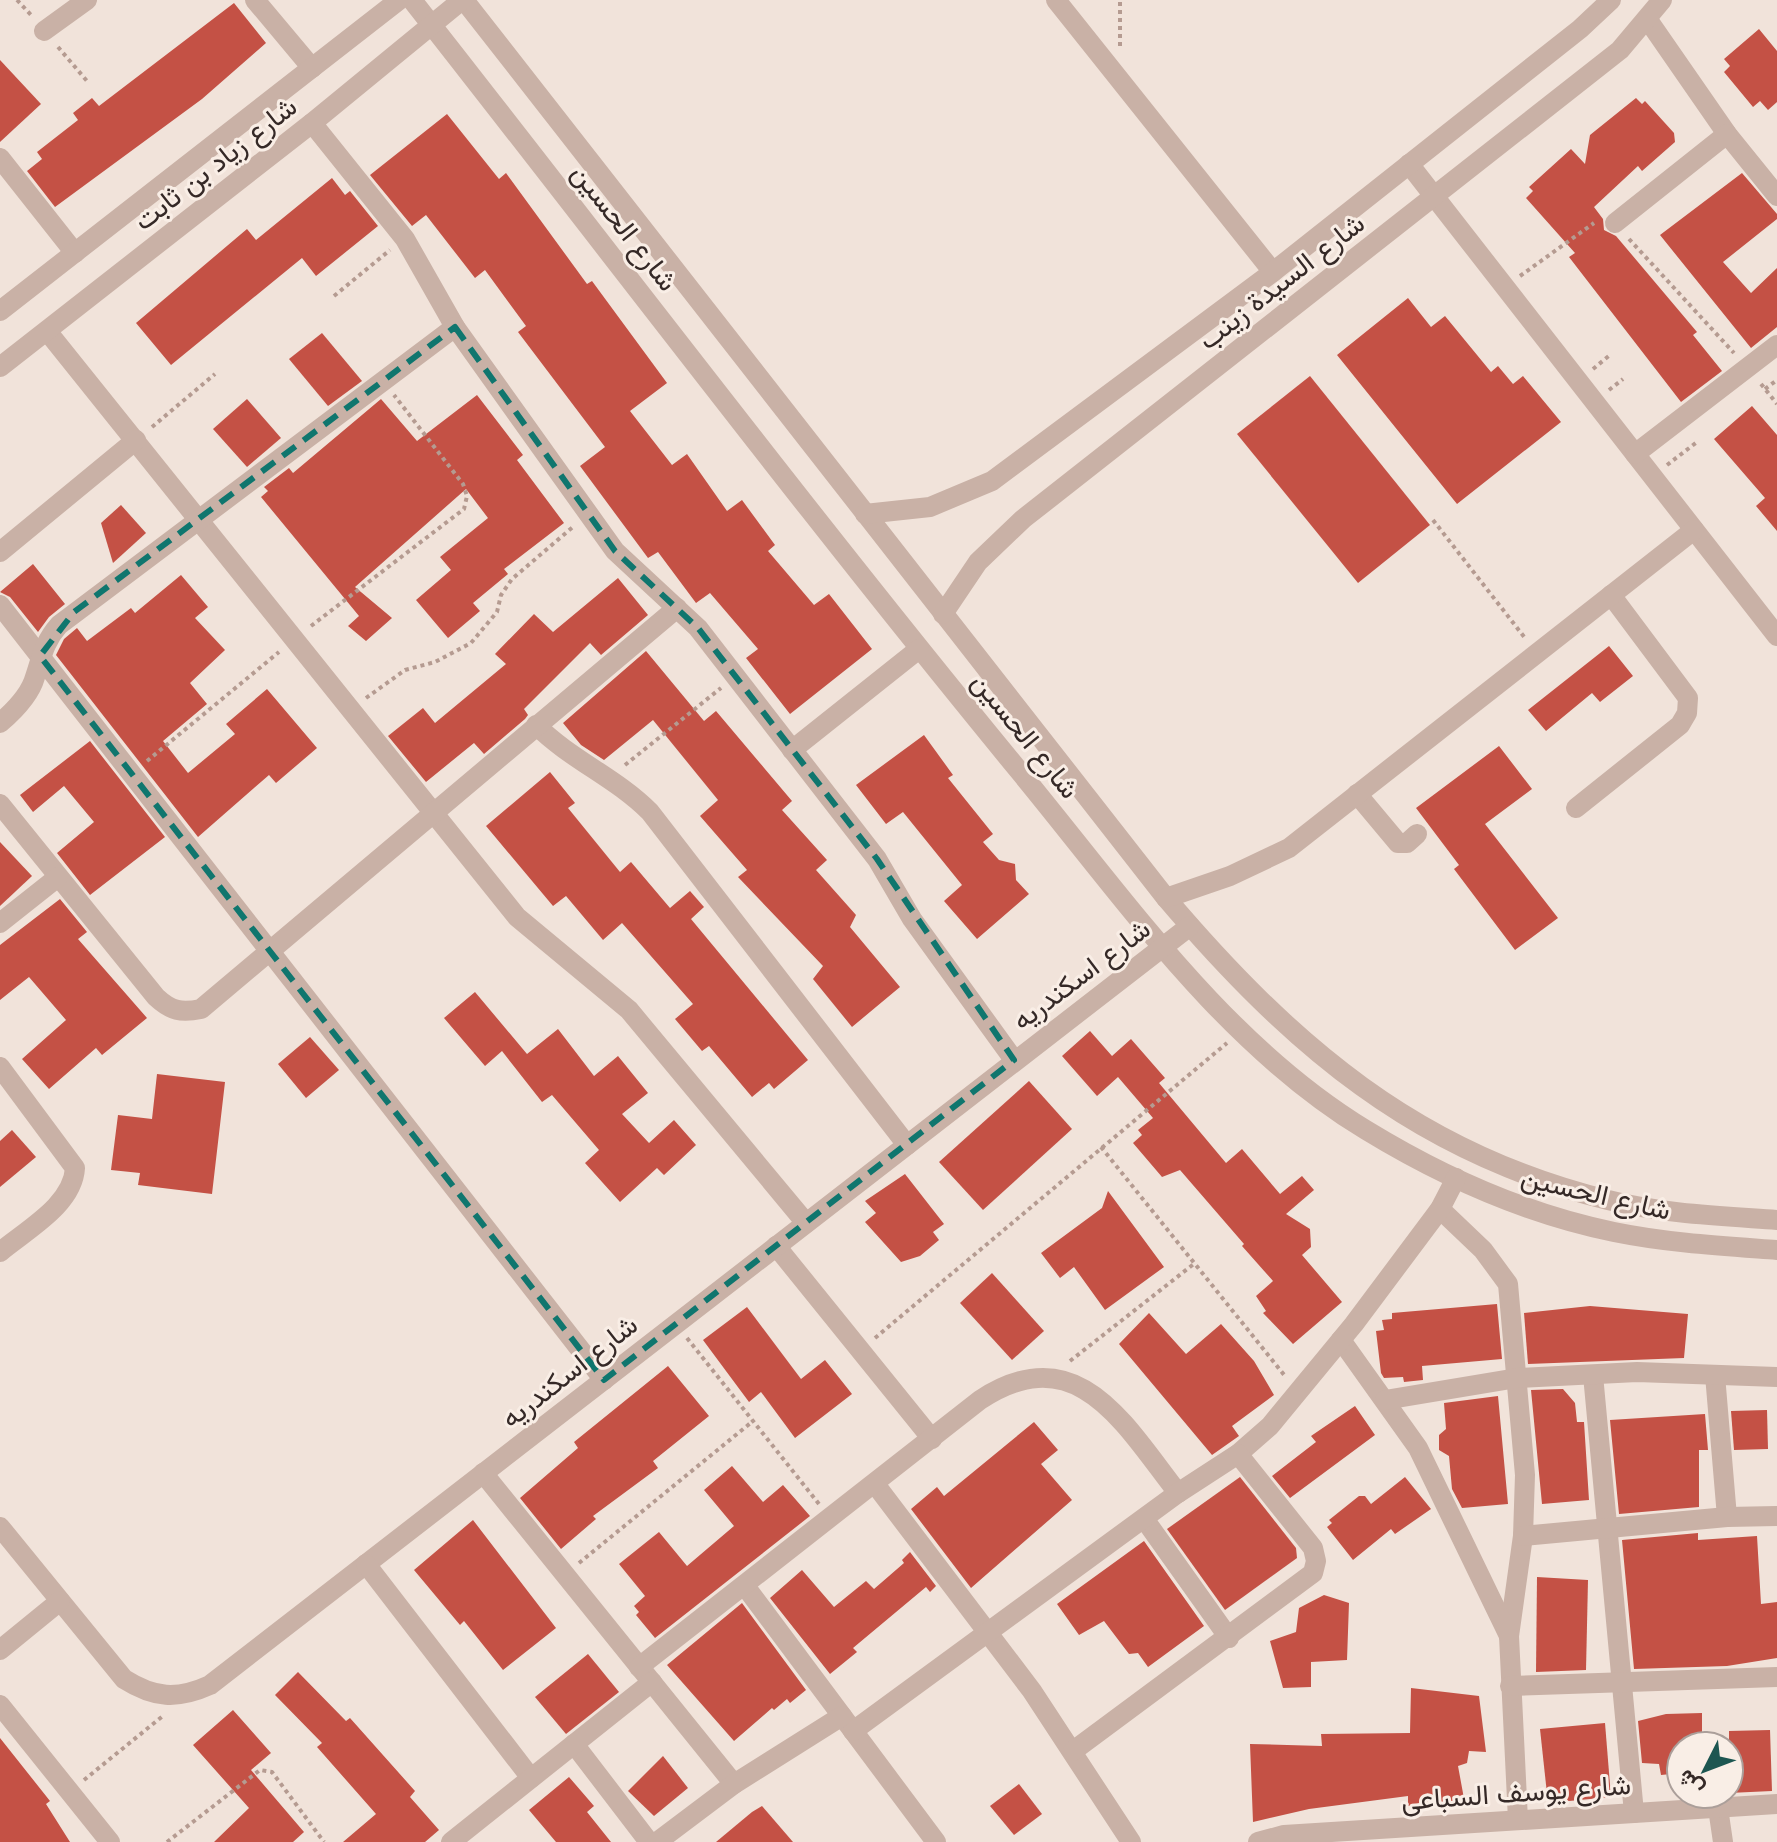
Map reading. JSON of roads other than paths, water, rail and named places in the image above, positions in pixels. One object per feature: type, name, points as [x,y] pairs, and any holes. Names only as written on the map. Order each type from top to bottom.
[{"type":"street","points":[[44,31],[87,0]]},
{"type":"street","points":[[255,0],[312,68]]},
{"type":"street","name":"شارع زياد بن ثابت","points":[[0,311],[399,0]]},
{"type":"street","name":"شارع الحسين","points":[[412,0],[919,649],[1164,946],[1241,1031],[1301,1084],[1365,1130],[1493,1197],[1553,1217],[1616,1232],[1679,1242],[1777,1250]]},
{"type":"street","name":"شارع زياد بن ثابت","points":[[0,367],[312,123],[463,0]]},
{"type":"street","name":"شارع الحسين","points":[[463,0],[1166,898],[1276,1019],[1376,1098],[1431,1134],[1549,1184],[1611,1201],[1680,1212],[1777,1220]]},
{"type":"street","points":[[1056,0],[1273,272]]},
{"type":"street","name":"شارع السيدة زينب","points":[[865,514],[930,507],[992,481],[1273,272],[1580,29],[1611,0]]},
{"type":"street","name":"شارع السيدة زينب","points":[[943,614],[978,562],[1023,519],[1620,50],[1662,0]]},
{"type":"street","points":[[1648,20],[1727,134],[1777,196]]},
{"type":"street","points":[[312,123],[405,239],[455,327],[588,515],[624,561],[677,608],[735,676],[877,859],[912,919],[1014,1060]]},
{"type":"street","points":[[1615,223],[1727,134]]},
{"type":"street","points":[[0,158],[75,253]]},
{"type":"street","points":[[1409,164],[1777,636]]},
{"type":"street","points":[[0,723],[22,701],[35,680],[47,639],[59,625],[455,327]]},
{"type":"street","points":[[47,331],[517,917],[629,1010],[806,1223]]},
{"type":"street","points":[[1635,454],[1777,345]]},
{"type":"street","points":[[0,552],[136,440]]},
{"type":"street","points":[[1166,898],[1230,876],[1289,848],[1694,530]]},
{"type":"street","points":[[1576,808],[1680,725],[1687,713],[1688,698],[1611,595]]},
{"type":"street","points":[[0,605],[604,1380]]},
{"type":"street","points":[[0,804],[168,1008],[184,1013],[201,1009],[677,608]]},
{"type":"street","points":[[792,750],[919,649]]},
{"type":"street","points":[[536,725],[582,765],[610,777],[650,812],[907,1145]]},
{"type":"street","points":[[1357,794],[1398,843],[1407,843],[1417,834]]},
{"type":"street","points":[[0,923],[58,877]]},
{"type":"street","name":"شارع اسكندريه","points":[[60,1601],[124,1679],[143,1691],[166,1697],[189,1695],[210,1685],[1190,926]]},
{"type":"street","points":[[0,1067],[75,1168],[75,1183],[67,1196],[0,1252]]},
{"type":"street","points":[[657,1842],[734,1784],[847,1723],[990,1632],[1178,1493],[1238,1454],[1299,1394],[1440,1209],[1456,1178]]},
{"type":"street","points":[[1440,1209],[1483,1250],[1508,1284],[1525,1460],[1523,1536],[1509,1636],[1518,1820]]},
{"type":"street","points":[[1679,1242],[1680,1212]]},
{"type":"street","points":[[776,1246],[932,1439]]},
{"type":"street","points":[[1341,1340],[1418,1448],[1509,1636]]},
{"type":"street","points":[[1385,1400],[1517,1378],[1637,1372],[1777,1377]]},
{"type":"street","points":[[1593,1375],[1634,1813]]},
{"type":"street","points":[[1715,1375],[1727,1517]]},
{"type":"street","points":[[451,1842],[574,1744],[745,1586],[1001,1387],[1024,1378],[1049,1377],[1073,1382],[1095,1394],[1113,1411],[1178,1493]]},
{"type":"street","points":[[1073,1751],[1304,1583],[1313,1573],[1316,1561],[1313,1548],[1238,1454]]},
{"type":"street","points":[[483,1473],[734,1784]]},
{"type":"street","points":[[875,1484],[990,1632],[1073,1751],[1131,1842]]},
{"type":"street","points":[[1523,1536],[1727,1517],[1777,1516]]},
{"type":"street","points":[[1145,1520],[1229,1638]]},
{"type":"street","points":[[0,1527],[60,1601],[0,1650]]},
{"type":"street","points":[[366,1564],[531,1778]]},
{"type":"street","points":[[745,1586],[933,1841]]},
{"type":"street","points":[[1510,1686],[1777,1677]]},
{"type":"street","points":[[0,1705],[110,1842]]},
{"type":"street","points":[[574,1744],[649,1842]]},
{"type":"street","name":"شارع يوسف السباعى","points":[[1745,1806],[1777,1804]]},
{"type":"street","name":"شارع يوسف السباعى","points":[[1258,1842],[1284,1835],[1684,1810]]},
{"type":"street","points":[[1718,1810],[1723,1842]]}]
